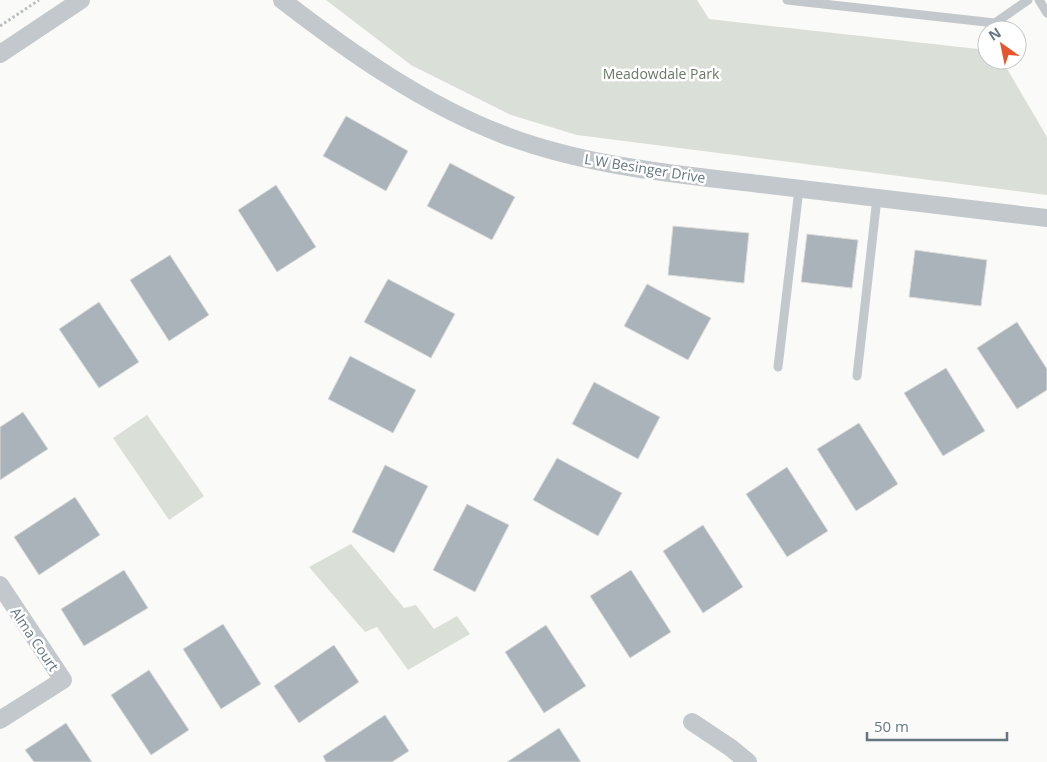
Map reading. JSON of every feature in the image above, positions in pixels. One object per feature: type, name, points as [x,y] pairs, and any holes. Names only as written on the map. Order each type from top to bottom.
[{"type":"street","points":[[0,54],[81,0]]},
{"type":"street","name":"L W Besinger Drive","points":[[282,0],[363,60],[440,106],[504,135],[566,156],[636,169],[1047,218]]},
{"type":"street","name":"Alma Court","points":[[0,586],[63,680],[0,720]]},
{"type":"street","points":[[692,722],[732,748],[748,762]]},
{"type":"lane","points":[[787,0],[995,23],[1028,0]]},
{"type":"lane","points":[[1039,0],[1047,13]]},
{"type":"lane","points":[[778,367],[799,189]]},
{"type":"lane","points":[[857,376],[877,198]]},
{"type":"path","points":[[0,26],[39,0]]},
{"type":"green space","name":"Meadowdale Park","points":[[326,0],[697,0],[709,19],[977,49],[977,70],[1008,70],[1047,137],[1047,195],[577,135],[511,115],[411,65]]},
{"type":"green space","points":[[147,415],[204,496],[169,520],[113,438]]},
{"type":"green space","points":[[351,544],[404,608],[416,605],[434,629],[457,616],[470,634],[408,670],[377,627],[365,632],[309,567]]},
{"type":"building","points":[[346,116],[408,151],[386,191],[323,156]]},
{"type":"building","points":[[450,163],[515,197],[492,240],[427,206]]},
{"type":"building","points":[[276,185],[316,247],[277,272],[238,210]]},
{"type":"building","points":[[673,226],[749,233],[744,283],[668,275]]},
{"type":"building","points":[[807,234],[858,240],[852,288],[801,282]]},
{"type":"building","points":[[915,250],[987,260],[981,306],[909,297]]},
{"type":"building","points":[[170,255],[209,315],[169,341],[130,280]]},
{"type":"building","points":[[388,279],[455,314],[431,358],[364,322]]},
{"type":"building","points":[[647,284],[711,318],[688,360],[624,326]]},
{"type":"building","points":[[99,302],[139,362],[99,388],[59,329]]},
{"type":"building","points":[[1017,322],[1047,369],[1047,390],[1017,409],[977,348]]},
{"type":"building","points":[[350,356],[416,390],[393,433],[328,399]]},
{"type":"building","points":[[946,368],[985,431],[943,456],[904,393]]},
{"type":"building","points":[[594,382],[660,417],[638,459],[572,424]]},
{"type":"building","points":[[23,412],[48,449],[0,480],[0,427]]},
{"type":"building","points":[[859,423],[898,484],[856,511],[817,449]]},
{"type":"building","points":[[557,458],[622,493],[598,536],[533,500]]},
{"type":"building","points":[[385,465],[428,486],[394,553],[352,532]]},
{"type":"building","points":[[787,467],[828,531],[787,557],[746,494]]},
{"type":"building","points":[[75,497],[100,535],[39,575],[14,537]]},
{"type":"building","points":[[467,504],[509,525],[475,592],[433,570]]},
{"type":"building","points":[[703,525],[743,587],[703,613],[663,551]]},
{"type":"building","points":[[124,570],[148,608],[84,646],[61,609]]},
{"type":"building","points":[[631,570],[671,632],[630,658],[590,596]]},
{"type":"building","points":[[223,624],[261,684],[221,709],[183,649]]},
{"type":"building","points":[[546,625],[586,686],[544,713],[505,652]]},
{"type":"building","points":[[334,645],[359,682],[299,723],[274,686]]},
{"type":"building","points":[[149,670],[189,730],[151,755],[111,695]]},
{"type":"building","points":[[385,715],[409,751],[392,762],[326,762],[323,756]]},
{"type":"building","points":[[66,723],[92,762],[34,762],[25,750]]},
{"type":"building","points":[[559,728],[581,762],[507,762]]}]
